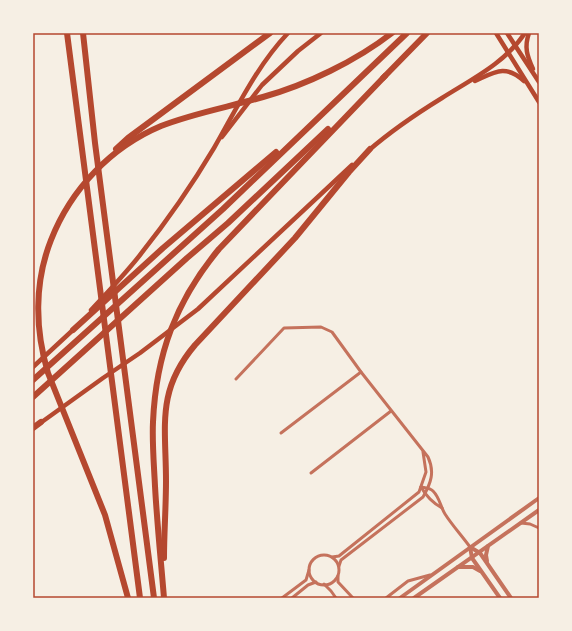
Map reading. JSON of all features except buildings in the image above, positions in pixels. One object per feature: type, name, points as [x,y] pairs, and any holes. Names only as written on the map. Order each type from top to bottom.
[{"type":"highway","points":[[67,33],[89,213],[140,598]]},
{"type":"highway","points":[[83,33],[95,143],[154,598]]},
{"type":"highway","points":[[128,598],[105,515],[48,373],[41,350],[38,326],[38,304],[42,271],[58,224],[70,203],[98,168],[128,138],[270,33]]},
{"type":"highway","points":[[98,168],[113,155],[143,135],[162,126],[210,111],[264,97],[292,87],[335,68],[361,54],[392,33]]},
{"type":"highway","points":[[33,380],[223,209],[311,123],[407,33]]},
{"type":"highway","points":[[165,598],[158,526],[153,430],[156,383],[169,334],[184,300],[200,273],[218,249],[427,33]]},
{"type":"highway","points":[[33,397],[228,223],[385,76]]},
{"type":"highway","points":[[73,330],[163,248],[311,123]]},
{"type":"highway","points":[[165,598],[164,559],[166,481],[164,420],[167,396],[173,378],[184,359],[195,345],[295,238],[349,172],[370,149]]},
{"type":"highway","points":[[33,429],[41,422]]},
{"type":"main road","points":[[33,366],[73,330],[140,256],[177,204],[214,147],[252,80],[288,33]]},
{"type":"main road","points":[[214,147],[262,85],[298,51],[321,33]]},
{"type":"main road","points":[[496,33],[539,102]]},
{"type":"main road","points":[[507,33],[538,81]]},
{"type":"main road","points":[[41,422],[140,353],[198,309],[339,176],[370,149],[405,122],[484,72],[508,54],[525,33]]},
{"type":"main road","points":[[529,33],[526,43],[526,52],[538,81]]},
{"type":"main road","points":[[457,89],[495,72],[504,70],[516,74],[528,84]]},
{"type":"street","points":[[236,379],[284,328],[327,328],[332,332],[431,463],[433,473],[423,497],[341,560],[338,582],[353,598]]},
{"type":"street","points":[[281,433],[361,372]]},
{"type":"street","points":[[311,473],[391,411]]},
{"type":"street","points":[[282,598],[306,580],[312,561],[315,558],[324,555],[332,557],[339,556],[419,492],[426,472],[422,450]]},
{"type":"street","points":[[421,487],[428,488],[433,491],[441,502],[442,508],[470,547],[480,553],[511,598]]},
{"type":"street","points":[[421,487],[425,494],[436,505],[442,508]]},
{"type":"street","points":[[400,598],[539,498]]},
{"type":"street","points":[[414,598],[539,510]]},
{"type":"street","points":[[519,523],[530,524],[539,528]]},
{"type":"street","points":[[488,546],[486,555],[489,567]]},
{"type":"street","points":[[470,547],[472,558],[500,598]]},
{"type":"street","points":[[332,557],[339,566]]},
{"type":"street","points":[[457,567],[473,567],[484,574]]},
{"type":"street","points":[[310,570],[310,575],[316,582]]},
{"type":"street","points":[[386,598],[408,581],[432,574]]},
{"type":"street","points":[[292,598],[308,585],[316,582],[324,584],[331,583],[338,576]]},
{"type":"street","points":[[324,584],[336,598]]}]
